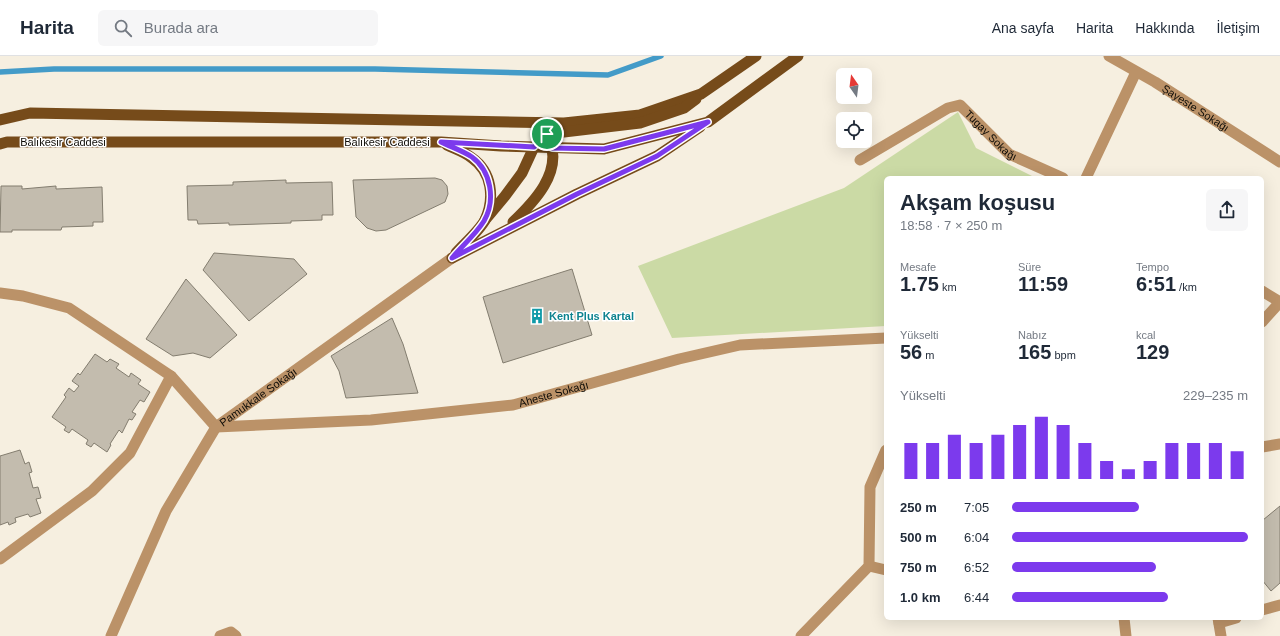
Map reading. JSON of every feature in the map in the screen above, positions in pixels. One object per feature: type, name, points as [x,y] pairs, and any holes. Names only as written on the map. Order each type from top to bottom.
[{"type":"main road","name":"Balıkesir Caddesi","points":[[0,120],[30,113],[564,123],[640,115],[701,94],[756,56]]},
{"type":"main road","name":"Balıkesir Caddesi","points":[[0,144],[7,142],[168,141],[441,142],[552,148],[604,149],[708,122],[798,56]]},
{"type":"main road","points":[[452,258],[522,173],[534,147],[547,134],[640,123],[684,108],[701,94]]},
{"type":"main road","points":[[452,258],[577,194],[657,156],[708,122]]},
{"type":"main road","points":[[504,231],[534,202],[552,170],[552,148],[547,134],[530,123]]},
{"type":"main road","points":[[441,142],[472,157],[485,170],[490,188],[490,199],[484,220]]},
{"type":"street","name":"Şayeste Sokağı","points":[[1109,56],[1280,162]]},
{"type":"street","points":[[1087,176],[1136,72]]},
{"type":"street","name":"Tugay Sokağı","points":[[860,160],[948,108],[960,105],[1009,154],[1058,176]]},
{"type":"street","name":"Pamukkale Sokağı","points":[[111,636],[166,511],[216,427],[452,258]]},
{"type":"street","points":[[1264,292],[1280,302],[1264,320]]},
{"type":"street","points":[[0,293],[23,296],[69,308],[171,376],[216,427]]},
{"type":"street","name":"Aheste Sokağı","points":[[216,427],[371,420],[513,405],[679,359],[740,345],[884,338]]},
{"type":"street","points":[[0,559],[92,492],[130,453],[171,376]]},
{"type":"street","points":[[1264,447],[1280,444]]},
{"type":"street","points":[[801,636],[869,566],[870,487],[884,455]]},
{"type":"street","points":[[869,566],[884,570]]},
{"type":"street","points":[[1264,609],[1280,605]]},
{"type":"street","points":[[1120,620],[1126,636]]},
{"type":"street","points":[[1218,621],[1221,636]]},
{"type":"street","points":[[220,636],[231,632],[236,636]]},
{"type":"green space","points":[[958,112],[976,148],[1032,176],[884,176],[884,326],[672,338],[638,266],[844,188]]},
{"type":"building","points":[[435,178],[442,180],[447,186],[448,194],[445,202],[386,230],[376,231],[367,228],[356,217],[353,180]]},
{"type":"building","points":[[286,180],[286,183],[332,182],[333,215],[322,215],[322,220],[291,221],[291,223],[229,225],[229,223],[198,224],[197,220],[188,220],[187,186],[233,185],[233,182]]},
{"type":"building","points":[[1,186],[22,186],[22,189],[56,186],[56,189],[102,187],[103,222],[93,222],[93,226],[62,227],[61,230],[12,230],[12,232],[0,232]]},
{"type":"building","points":[[214,253],[294,259],[307,274],[249,321],[203,270]]},
{"type":"building","name":"Kent Plus Kartal","points":[[572,269],[592,335],[503,363],[483,297]]},
{"type":"building","points":[[186,279],[237,335],[210,358],[193,353],[173,356],[146,339]]},
{"type":"building","points":[[392,318],[403,344],[418,393],[346,398],[339,371],[331,356]]},
{"type":"building","points":[[95,354],[107,362],[110,359],[119,364],[116,368],[129,377],[131,373],[141,380],[138,384],[150,392],[144,402],[140,400],[132,412],[136,414],[132,420],[129,419],[122,433],[119,430],[107,452],[94,443],[91,447],[86,444],[88,440],[72,429],[69,433],[64,430],[66,427],[52,417],[66,397],[64,395],[69,388],[74,392],[79,386],[72,381],[78,373],[80,375]]},
{"type":"building","points":[[20,450],[25,464],[29,462],[32,472],[29,473],[33,488],[38,487],[41,498],[36,499],[41,513],[30,517],[28,514],[15,518],[16,522],[9,525],[8,522],[0,525],[0,456]]},
{"type":"building","points":[[1280,506],[1280,583],[1271,591],[1264,582],[1264,519]]},
{"type":"waterway","points":[[0,72],[54,69],[375,69],[608,75],[661,56]]},
{"type":"place","name":"Kent Plus Kartal","points":[[537,316]]},
{"type":"route","points":[[708,122],[657,156],[577,194],[452,258],[484,220],[490,199],[490,188],[485,170],[472,157],[441,142],[534,147],[547,134],[552,148],[604,149],[708,122]]}]
